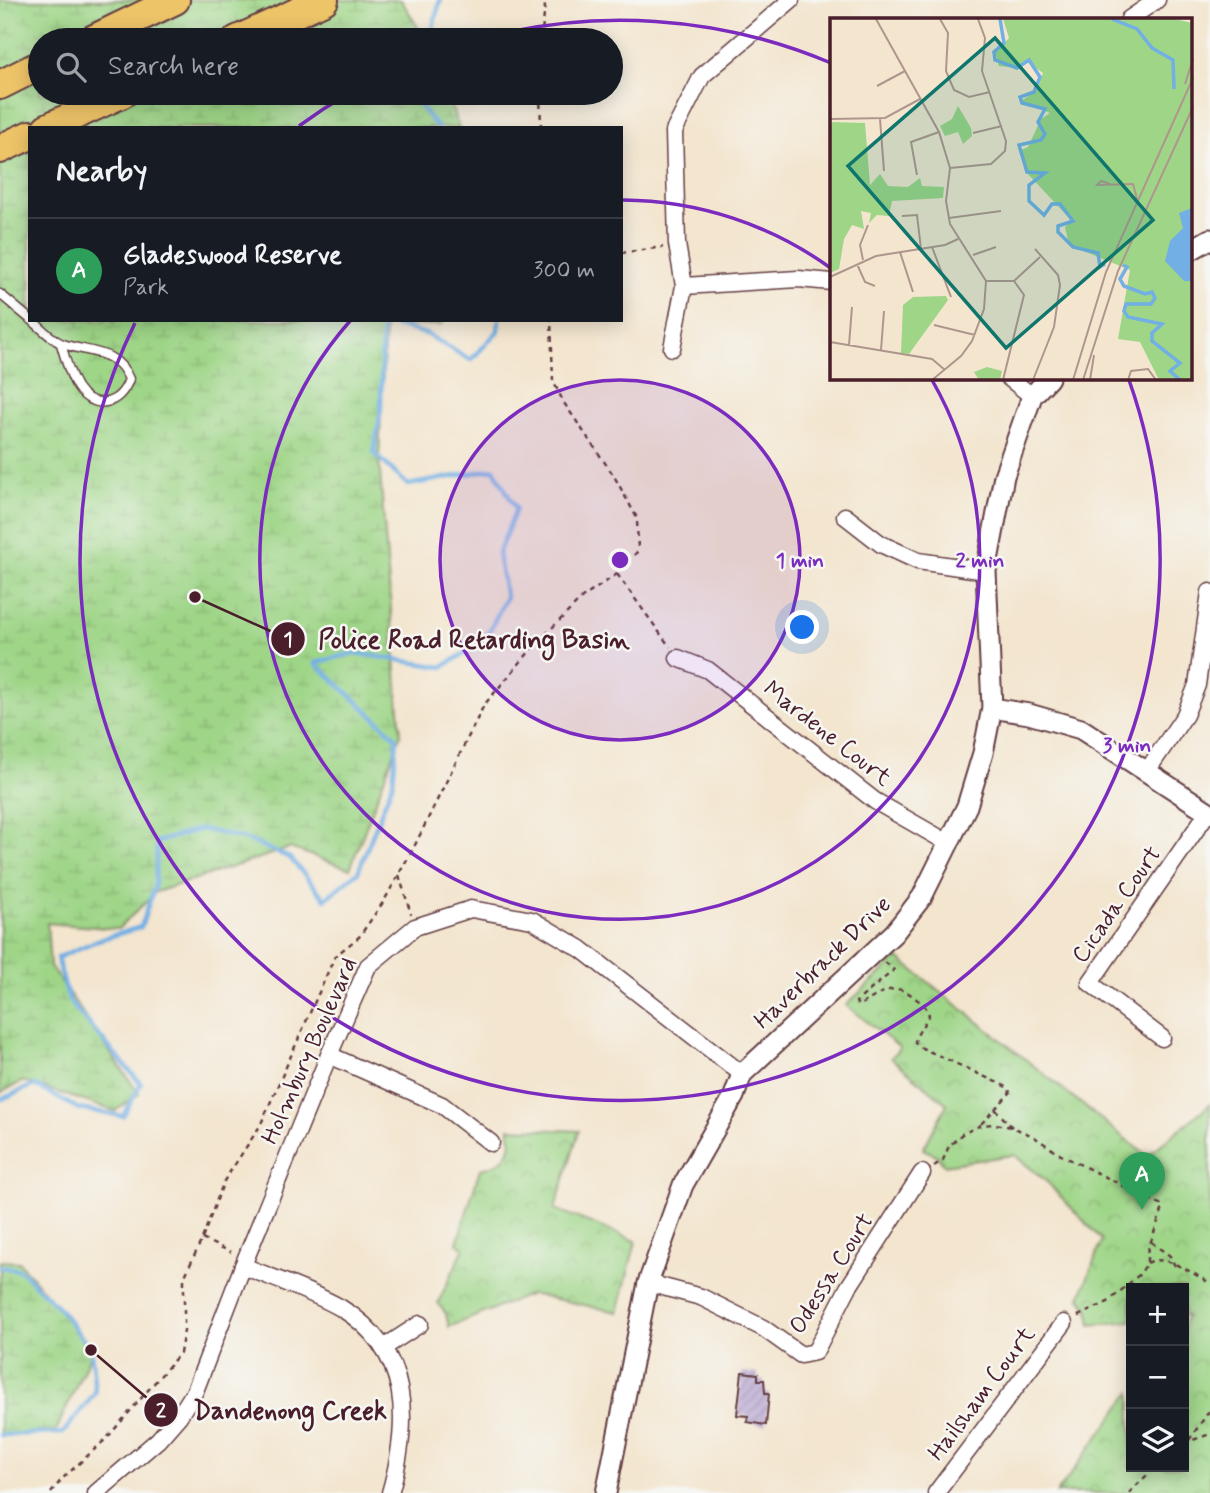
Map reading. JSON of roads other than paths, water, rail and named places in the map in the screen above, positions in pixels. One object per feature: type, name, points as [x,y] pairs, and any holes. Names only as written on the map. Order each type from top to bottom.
[{"type":"highway","points":[[117,28],[175,0]]},
{"type":"highway","points":[[262,28],[324,0]]},
{"type":"highway","points":[[0,85],[28,71]]},
{"type":"highway","points":[[51,126],[97,105]]},
{"type":"street","points":[[672,348],[684,286],[677,244],[674,131],[702,76],[792,0]]},
{"type":"street","points":[[1130,18],[1157,0]]},
{"type":"street","points":[[1192,249],[1210,239]]},
{"type":"street","points":[[684,286],[798,279],[830,282]]},
{"type":"street","points":[[1012,380],[1032,396]]},
{"type":"street","name":"Haverbrack Drive","points":[[606,1493],[648,1283],[683,1185],[734,1096],[741,1074],[894,933],[922,897],[967,806],[983,753],[992,708],[986,571],[1004,476],[1032,396],[1047,380]]},
{"type":"street","points":[[845,516],[881,544],[918,561],[986,571]]},
{"type":"street","points":[[1147,771],[1185,715],[1197,685],[1210,592]]},
{"type":"street","name":"Mardene Court","points":[[678,658],[708,670],[876,802],[950,844]]},
{"type":"street","points":[[992,708],[1029,714],[1081,729],[1209,812]]},
{"type":"street","name":"Cicada Court","points":[[1162,1038],[1090,983],[1209,812]]},
{"type":"street","name":"Holmbury Boulevard","points":[[96,1493],[159,1440],[188,1404],[203,1373],[244,1262],[329,1055],[368,966],[415,927],[471,909],[532,920],[581,949],[741,1074]]},
{"type":"street","points":[[329,1055],[442,1105],[491,1143]]},
{"type":"street","name":"Odessa Court","points":[[648,1283],[701,1297],[763,1328],[801,1355],[815,1352],[848,1288],[922,1173]]},
{"type":"street","points":[[244,1262],[342,1309],[364,1326],[383,1348],[398,1378],[403,1408],[402,1438],[390,1493]]},
{"type":"street","name":"Hailsham Court","points":[[936,1493],[1064,1323]]},
{"type":"street","points":[[383,1348],[420,1324]]},
{"type":"lane","points":[[0,294],[28,317]]},
{"type":"lane","points":[[35,322],[61,344],[101,352],[116,360],[125,369],[129,379],[124,393],[107,402],[87,396],[78,388],[61,344]]},
{"type":"waterway","points":[[433,28],[440,0]]},
{"type":"waterway","points":[[419,105],[436,126]]},
{"type":"waterway","points":[[0,1100],[34,1085],[79,1109],[123,1116],[141,1084],[69,1001],[57,958],[98,940],[141,927],[155,885],[157,842],[201,829],[245,839],[290,858],[325,899],[358,872],[393,782],[397,738],[315,663],[354,653],[442,667],[484,642],[506,597],[498,554],[516,509],[494,469],[408,485],[374,453],[381,409],[382,322]]},
{"type":"waterway","points":[[382,322],[426,334],[471,360],[498,331],[499,322]]},
{"type":"waterway","points":[[0,1267],[20,1270],[59,1308],[91,1350],[95,1393],[63,1433],[0,1435]]},
{"type":"place","name":"Police Road Retarding Basin","points":[[195,597]]},
{"type":"place","name":"Gladeswood Reserve","points":[[1142,1210]]},
{"type":"place","name":"Dandenong Creek","points":[[91,1350]]}]
